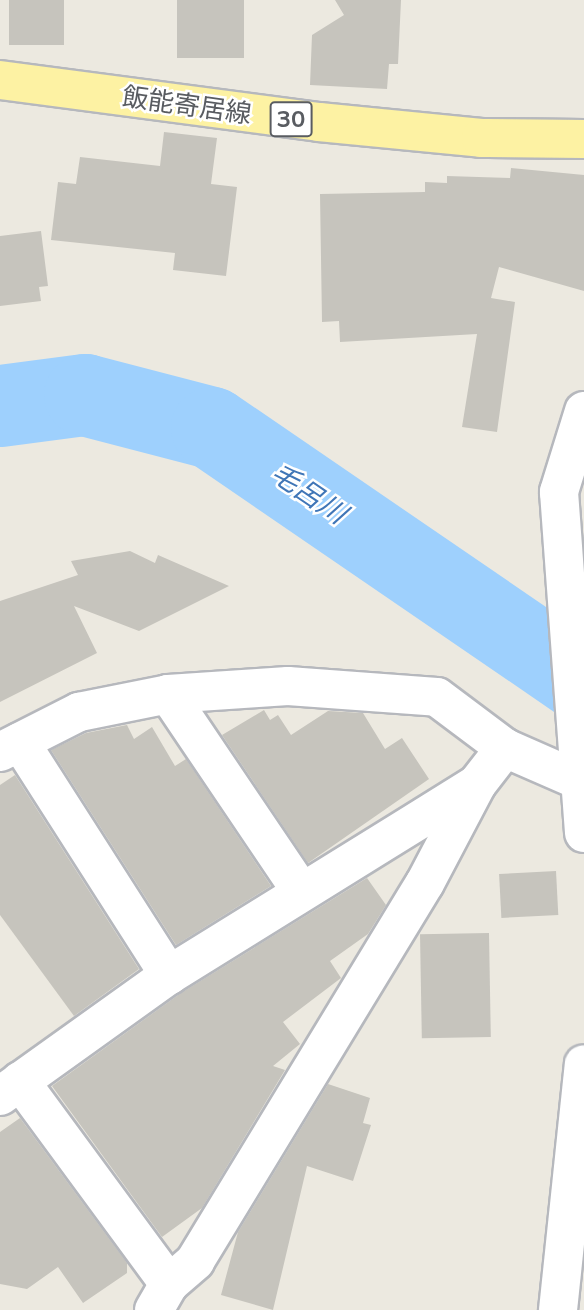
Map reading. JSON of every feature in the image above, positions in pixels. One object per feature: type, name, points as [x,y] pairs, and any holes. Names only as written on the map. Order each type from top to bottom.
[{"type":"main road","name":"飯能寄居線","points":[[0,80],[332,124],[481,138],[584,139]]},
{"type":"street","points":[[584,411],[573,477],[559,517],[576,779],[584,833]]},
{"type":"street","points":[[169,975],[10,747],[79,712],[168,694],[288,686],[437,696],[505,748],[576,779]]},
{"type":"street","points":[[168,694],[300,890]]},
{"type":"street","points":[[477,784],[300,890],[169,975],[10,1088],[162,1297],[195,1261],[425,883],[477,784],[505,748]]},
{"type":"street","points":[[558,1310],[582,1115],[584,1065]]},
{"type":"building","points":[[9,0],[64,0],[64,45],[9,45]]},
{"type":"building","points":[[177,0],[244,0],[244,58],[177,58]]},
{"type":"building","points":[[335,0],[401,0],[398,64],[389,64],[387,89],[310,85],[312,35],[344,15]]},
{"type":"building","points":[[164,132],[217,138],[211,184],[237,187],[226,276],[173,270],[175,253],[51,240],[58,182],[76,184],[80,157],[160,166]]},
{"type":"building","points":[[511,168],[584,175],[584,291],[499,267],[491,298],[515,302],[497,432],[462,427],[477,334],[340,342],[339,321],[322,322],[320,194],[425,192],[425,182],[447,183],[447,176],[510,178]]},
{"type":"building","points":[[41,231],[48,286],[39,287],[41,301],[0,306],[0,236]]},
{"type":"building","points":[[130,551],[155,563],[158,555],[229,586],[139,631],[74,606],[97,653],[0,702],[0,601],[78,575],[71,561]]},
{"type":"building","points":[[264,710],[270,720],[278,715],[291,735],[328,711],[363,713],[385,749],[402,738],[429,779],[308,863],[222,735]]},
{"type":"building","points":[[127,725],[134,739],[152,727],[175,766],[186,759],[271,886],[176,945],[51,750],[86,733]]},
{"type":"building","points":[[15,775],[139,969],[74,1016],[0,915],[0,785]]},
{"type":"building","points":[[556,871],[558,915],[501,918],[499,874]]},
{"type":"building","points":[[367,878],[386,905],[368,934],[330,961],[341,978],[283,1022],[300,1044],[273,1066],[285,1070],[202,1208],[162,1237],[52,1086],[181,993]]},
{"type":"building","points":[[489,933],[491,1037],[422,1038],[420,934]]},
{"type":"building","points":[[328,1084],[370,1098],[363,1123],[371,1125],[353,1181],[307,1166],[273,1310],[221,1295],[238,1232]]},
{"type":"building","points":[[20,1118],[127,1263],[127,1273],[83,1303],[58,1267],[27,1289],[0,1284],[0,1132]]},
{"type":"waterway","name":"毛呂川","points":[[0,406],[85,395],[212,428],[584,683]]}]
